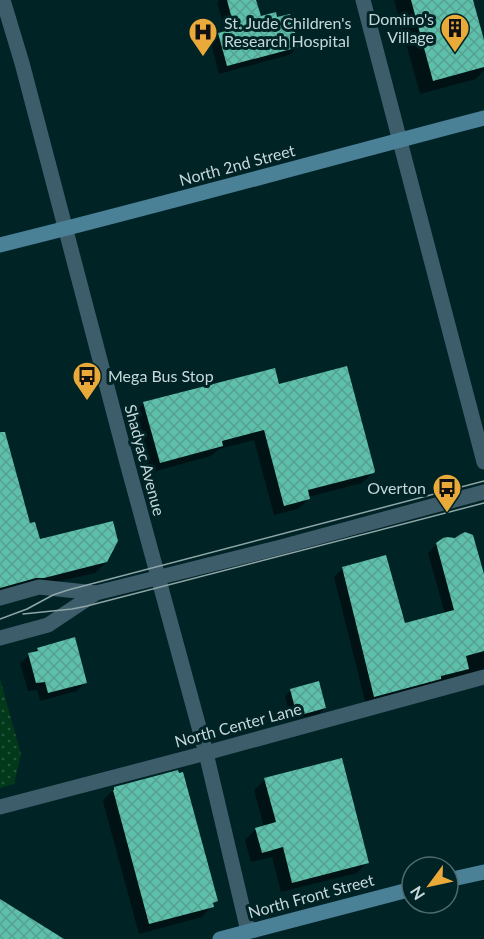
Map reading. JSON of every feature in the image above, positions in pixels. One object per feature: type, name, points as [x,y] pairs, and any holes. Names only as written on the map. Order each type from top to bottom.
[{"type":"street","name":"Shadyac Avenue","points":[[3,0],[22,63],[206,753],[248,931]]},
{"type":"street","points":[[363,0],[484,462]]},
{"type":"street","name":"North 2nd Street","points":[[0,245],[484,118]]},
{"type":"street","points":[[0,638],[48,625],[96,593],[281,547],[484,492]]},
{"type":"street","points":[[0,598],[39,587],[96,593]]},
{"type":"street","name":"North Center Lane","points":[[0,807],[484,677]]},
{"type":"street","points":[[460,877],[484,872]]},
{"type":"street","name":"North Front Street","points":[[220,939],[400,892]]},
{"type":"green space","points":[[0,679],[21,754],[14,784],[0,788]]},
{"type":"building","points":[[227,0],[256,0],[261,16],[276,12],[277,17],[290,14],[299,47],[227,66],[218,33],[233,29]]},
{"type":"building","name":"Domino's Village","points":[[411,0],[473,0],[484,40],[484,67],[433,81]]},
{"type":"building","points":[[347,366],[374,473],[308,490],[310,499],[284,506],[264,430],[222,441],[223,446],[160,463],[143,402],[275,368],[279,384]]},
{"type":"building","points":[[0,432],[5,432],[30,523],[35,522],[40,539],[113,521],[118,541],[107,562],[0,588]]},
{"type":"building","points":[[465,532],[473,535],[484,574],[484,651],[466,656],[469,669],[374,697],[342,567],[386,555],[405,623],[454,610],[436,543],[443,538],[455,538]]},
{"type":"building","points":[[75,637],[87,683],[48,693],[45,682],[36,683],[28,653],[38,651],[37,648]]},
{"type":"building","points":[[319,681],[326,708],[297,716],[290,689]]},
{"type":"building","points":[[342,758],[369,863],[292,883],[283,847],[262,853],[255,828],[276,822],[264,778]]},
{"type":"building","points":[[178,770],[179,773],[183,772],[218,901],[213,903],[214,907],[149,924],[113,790],[114,787]]},
{"type":"building","points":[[0,899],[64,939],[0,939]]},
{"type":"tram line","points":[[0,619],[68,590],[484,481]]},
{"type":"tram line","points":[[23,614],[87,606],[484,503]]},
{"type":"place","name":"Domino's Village","points":[[455,54]]},
{"type":"place","name":"St. Jude Children's Research Hospital","points":[[203,58]]},
{"type":"place","name":"Mega Bus Stop","points":[[87,402]]},
{"type":"place","name":"Overton","points":[[447,514]]}]
